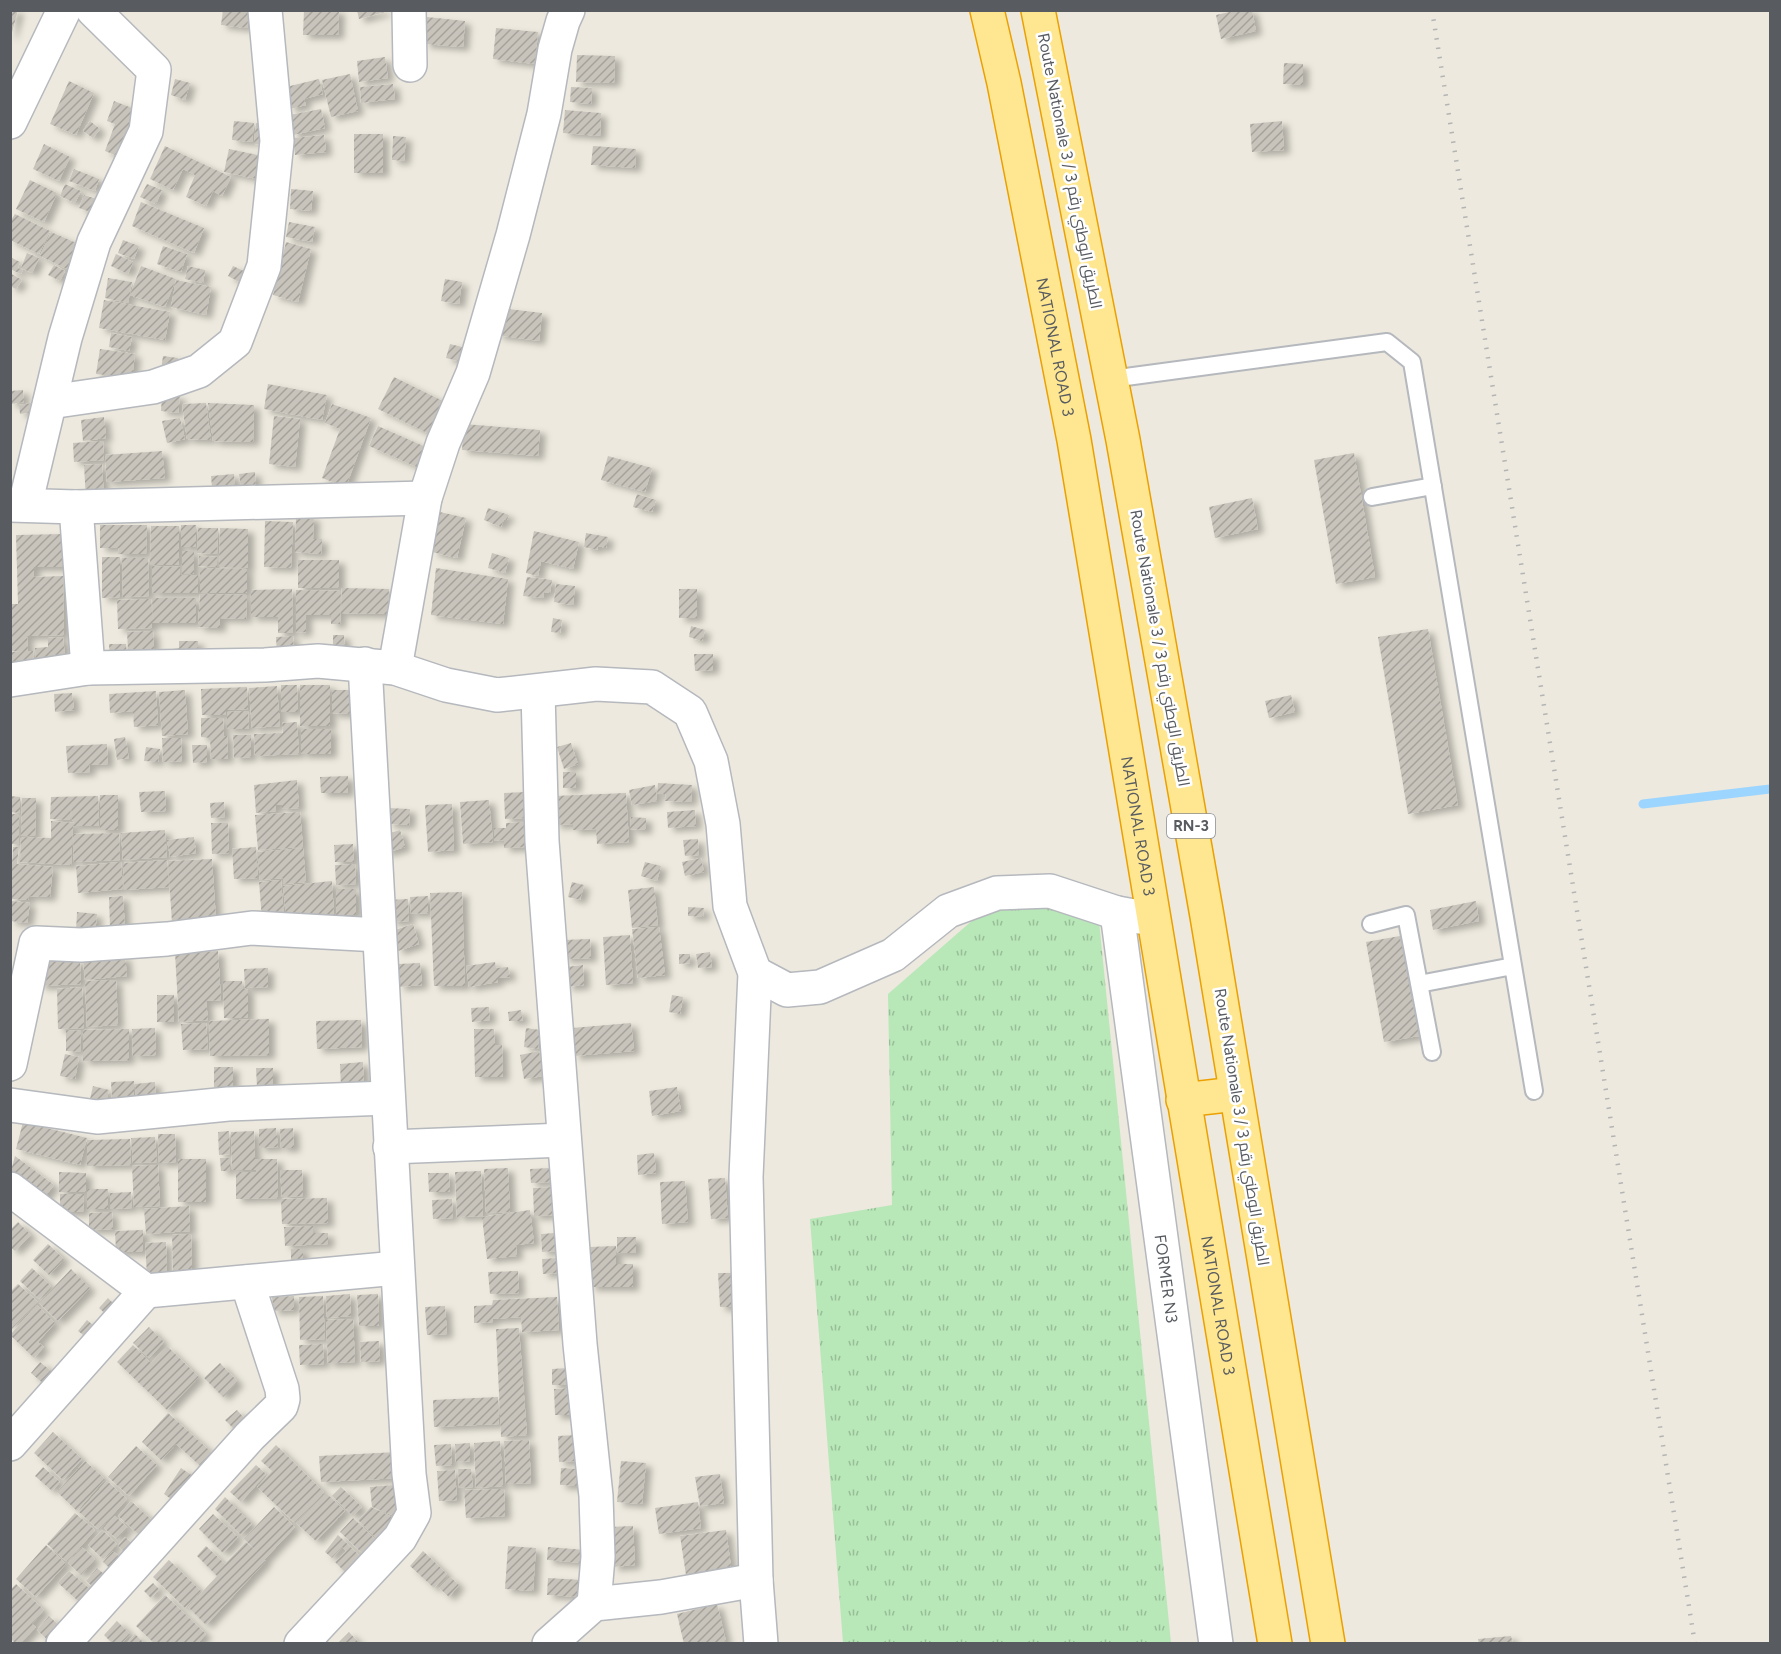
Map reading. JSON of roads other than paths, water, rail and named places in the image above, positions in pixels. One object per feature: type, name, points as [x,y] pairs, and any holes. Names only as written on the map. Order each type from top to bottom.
[{"type":"highway","name":"NATIONAL ROAD 3","points":[[987,10],[1004,83],[1074,440],[1275,1644]]},
{"type":"highway","name":"Route Nationale 3 / الطريق الوطني رقم 3","points":[[1038,10],[1111,379],[1207,916],[1328,1644]]},
{"type":"highway","points":[[1183,1100],[1236,1094]]},
{"type":"street","points":[[10,122],[64,10]]},
{"type":"street","points":[[93,10],[154,70],[146,131],[94,242],[65,338],[50,402],[18,505],[76,507],[425,498]]},
{"type":"street","points":[[50,402],[153,387],[200,371],[235,342],[264,266],[277,141],[266,10]]},
{"type":"street","points":[[409,10],[410,65]]},
{"type":"street","points":[[301,1644],[400,1538],[414,1513],[409,1474],[379,935],[380,666],[425,498],[443,443],[473,373],[513,234],[544,114],[555,49],[568,10]]},
{"type":"street","points":[[76,507],[88,668]]},
{"type":"street","points":[[10,680],[88,668],[265,665],[318,661],[380,666],[446,685],[497,695],[596,684],[652,687],[690,712],[711,761],[723,824],[730,906],[755,973],[746,1177],[756,1580],[761,1644]]},
{"type":"street","points":[[538,692],[542,841],[580,1344],[596,1496],[598,1557],[594,1604]]},
{"type":"street","points":[[755,973],[787,990],[820,987],[893,955],[948,912],[997,893],[1050,891],[1117,914],[1153,919]]},
{"type":"street","name":"FORMER N3","points":[[1117,914],[1216,1644]]},
{"type":"street","points":[[10,1064],[36,943],[81,945],[252,928],[379,935]]},
{"type":"street","points":[[10,1105],[97,1117],[228,1104],[388,1098]]},
{"type":"street","points":[[390,1148],[564,1140]]},
{"type":"street","points":[[10,1189],[146,1291],[397,1268]]},
{"type":"street","points":[[63,1644],[250,1436],[281,1406],[282,1389],[248,1282]]},
{"type":"street","points":[[10,1444],[146,1291]]},
{"type":"street","points":[[549,1644],[594,1604],[661,1597],[756,1580]]},
{"type":"lane","points":[[1111,379],[1387,342],[1412,362],[1534,1091]]},
{"type":"lane","points":[[1372,497],[1433,486]]},
{"type":"lane","points":[[1371,924],[1406,915],[1432,1052]]},
{"type":"lane","points":[[1419,984],[1513,966]]},
{"type":"waterway","points":[[1643,804],[1770,789]]},
{"type":"railway","points":[[1432,10],[1695,1644]]}]
